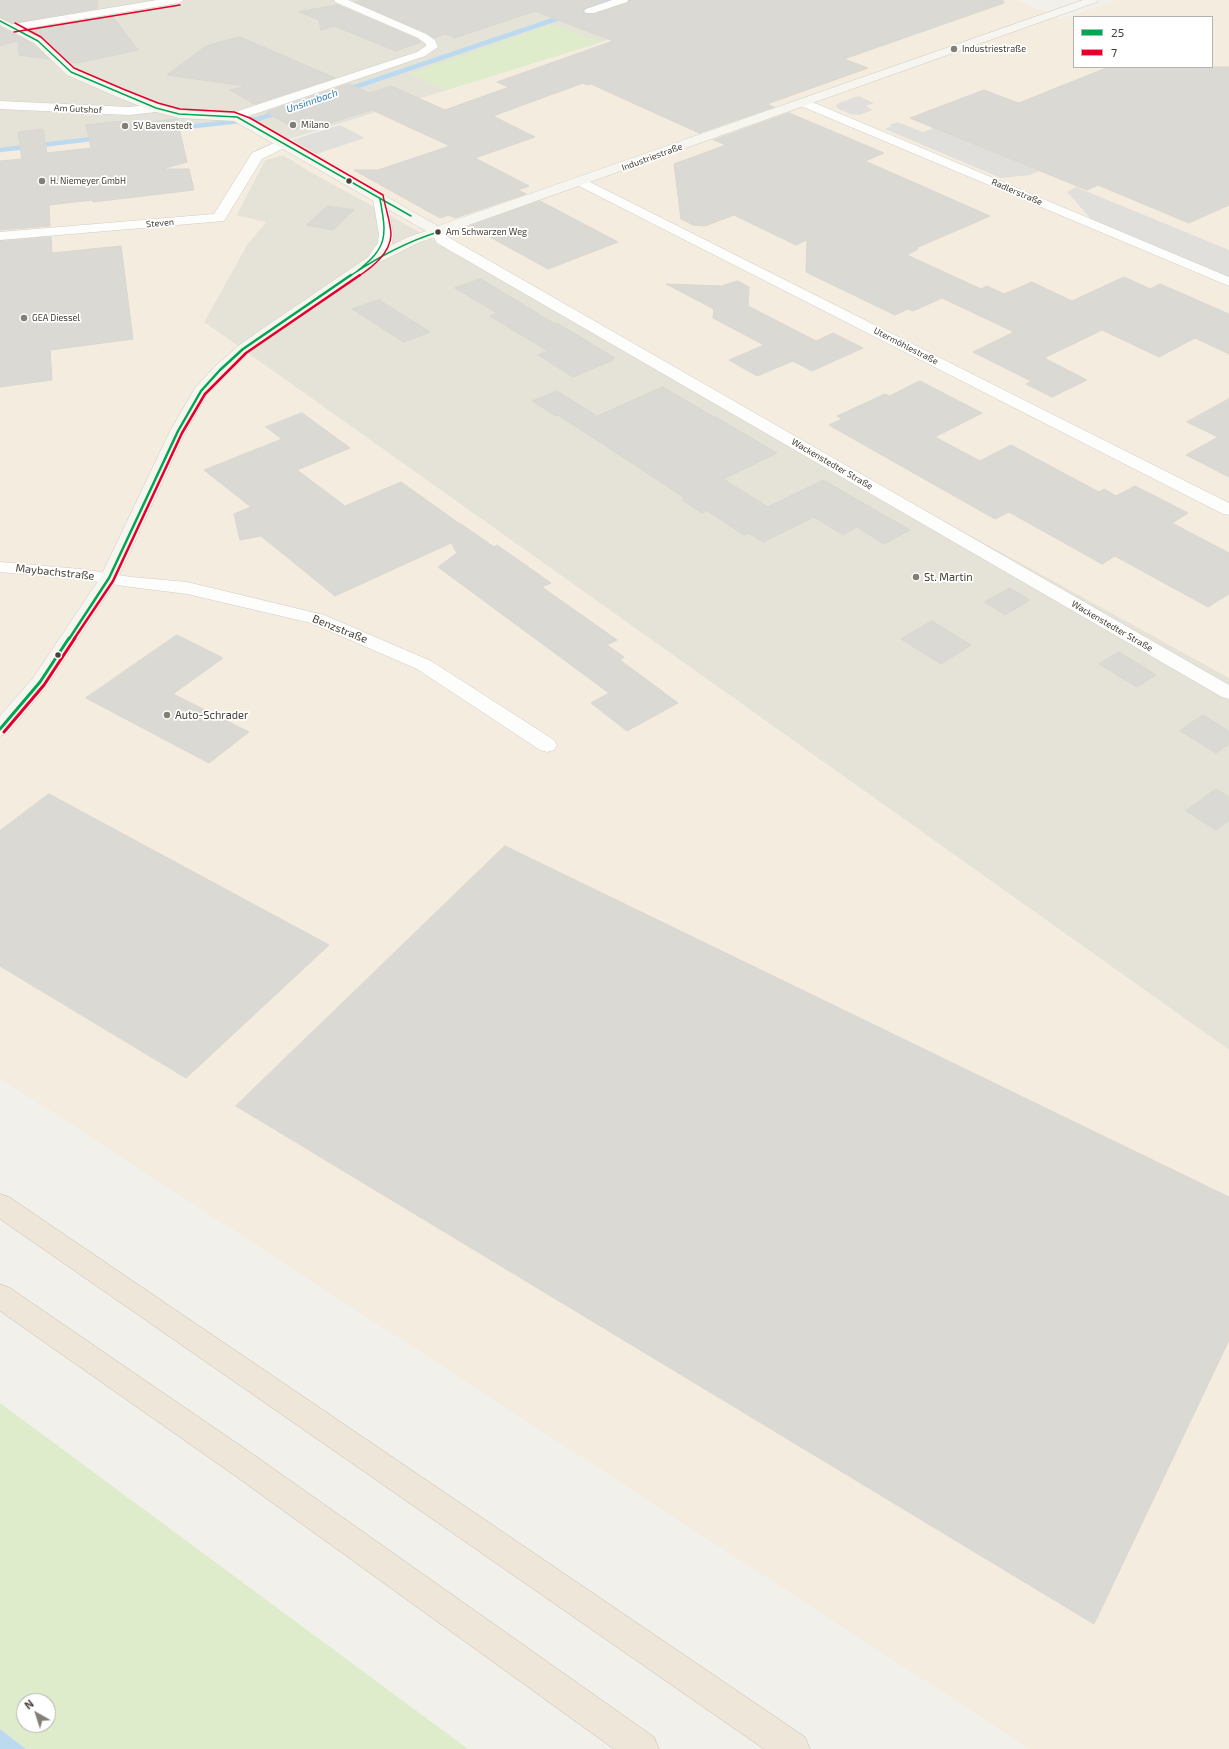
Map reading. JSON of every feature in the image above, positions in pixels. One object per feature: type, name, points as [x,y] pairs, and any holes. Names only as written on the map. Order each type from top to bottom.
[{"type":"highway","points":[[0,1205],[793,1749]]},
{"type":"highway","points":[[0,1296],[244,1464],[642,1749]]},
{"type":"street","points":[[98,0],[108,10]]},
{"type":"street","points":[[13,27],[62,20],[108,10],[179,0]]},
{"type":"street","points":[[239,119],[421,54],[432,47],[431,42],[422,36],[339,0]]},
{"type":"street","points":[[590,11],[623,0]]},
{"type":"street","name":"Industriestraße","points":[[438,232],[1093,0]]},
{"type":"street","points":[[0,21],[38,41],[71,72],[120,94],[156,108],[179,114],[239,119],[438,232]]},
{"type":"street","name":"Radlerstraße","points":[[805,103],[1229,282]]},
{"type":"street","name":"Am Gutshof","points":[[0,105],[129,111],[156,108]]},
{"type":"street","name":"Steven","points":[[0,236],[219,218],[257,156],[283,143]]},
{"type":"street","name":"Utermöhlestraße","points":[[582,182],[1229,510]]},
{"type":"street","points":[[373,260],[385,242],[386,234],[380,200]]},
{"type":"street","points":[[0,729],[40,682],[71,638],[109,578],[178,431],[200,391],[243,349],[373,260],[413,240],[438,232]]},
{"type":"street","name":"Wackenstedter Straße","points":[[438,232],[442,240],[1229,694]]},
{"type":"street","name":"Maybachstraße","points":[[0,567],[109,578]]},
{"type":"street","name":"Benzstraße","points":[[109,578],[187,588],[317,619],[424,665],[546,745]]},
{"type":"shaded area","points":[[0,0],[744,0],[700,8],[602,42],[271,145],[0,151]]},
{"type":"shaded area","points":[[744,0],[1017,0],[1062,19],[1118,0],[1229,0],[1229,678],[309,171],[284,155],[265,160],[236,215],[266,222],[248,243],[204,322],[1229,1050],[1229,1749],[1030,1749],[0,1078],[0,151],[237,122],[283,143],[602,42],[700,8]]},
{"type":"shaded area","points":[[858,96],[874,103],[866,106],[873,110],[859,115],[850,114],[837,108],[836,106],[839,103]]},
{"type":"shaded area","points":[[897,122],[923,132],[934,128],[1039,171],[1030,175],[1001,178],[885,129],[892,126],[889,125]]},
{"type":"shaded area","points":[[340,125],[365,138],[316,154],[292,140]]},
{"type":"shaded area","points":[[283,155],[309,171],[1229,677],[1229,1050],[204,322],[248,243],[266,222],[236,216],[265,160]]},
{"type":"shaded area","points":[[1076,187],[1229,250],[1229,278],[1091,219],[1067,192]]},
{"type":"green space","points":[[552,24],[602,42],[447,90],[409,74]]},
{"type":"green space","points":[[0,1403],[468,1749],[26,1749],[0,1729]]},
{"type":"water","points":[[0,1729],[26,1749],[0,1749]]},
{"type":"building","points":[[0,0],[97,0],[98,8],[13,23],[0,17]]},
{"type":"building","points":[[364,0],[607,0],[585,8],[582,11],[586,14],[594,14],[627,3],[629,0],[1003,0],[1004,3],[844,59],[868,68],[767,104],[774,107],[699,133],[591,84],[587,85],[583,83],[493,116],[535,137],[475,158],[529,186],[518,190],[526,194],[455,218],[449,215],[440,218],[354,170],[378,170],[450,146],[372,110],[324,125],[319,123],[296,129],[266,112],[349,84],[370,93],[391,86],[445,110],[509,87],[497,82],[613,41],[535,11],[455,38],[445,34],[434,38],[427,33],[355,2]]},
{"type":"building","points":[[337,5],[421,42],[396,51],[334,26],[321,30],[319,20],[299,12]]},
{"type":"building","points":[[112,16],[138,50],[77,63],[70,62],[43,38],[27,30]]},
{"type":"building","points":[[0,27],[33,44],[49,59],[19,55],[18,41],[0,46]]},
{"type":"building","points":[[240,37],[335,78],[254,104],[230,90],[246,86],[167,75],[206,46]]},
{"type":"building","points":[[1229,67],[1229,205],[1189,223],[1098,185],[1087,190],[910,118],[984,90],[1018,103],[1106,68]]},
{"type":"building","points":[[789,113],[884,153],[865,161],[990,216],[916,248],[918,249],[907,255],[981,289],[987,286],[1004,294],[1032,282],[1072,301],[1124,277],[1150,289],[1160,284],[1229,314],[1229,354],[1195,338],[1159,357],[1102,330],[1044,358],[1087,380],[1052,397],[1026,384],[1031,381],[973,352],[1014,332],[942,298],[913,311],[908,309],[895,315],[806,272],[807,240],[796,245],[734,215],[705,226],[693,225],[681,219],[674,164],[726,145],[714,140]]},
{"type":"building","points":[[177,119],[187,162],[162,169],[189,169],[194,190],[93,202],[93,200],[49,205],[50,226],[0,230],[0,161],[22,159],[18,132],[43,129],[47,153],[91,148],[86,125],[121,121],[122,125]]},
{"type":"building","points":[[540,201],[618,242],[548,269],[470,226]]},
{"type":"building","points":[[328,206],[354,210],[333,230],[307,225]]},
{"type":"building","points":[[51,237],[52,253],[121,246],[133,339],[50,350],[52,380],[0,387],[0,241]]},
{"type":"building","points":[[481,279],[615,358],[573,377],[538,355],[548,351],[490,316],[497,313],[455,288]]},
{"type":"building","points":[[738,281],[749,287],[748,306],[816,341],[833,333],[863,348],[812,371],[793,361],[757,376],[729,360],[764,345],[713,318],[714,309],[666,284],[721,286]]},
{"type":"building","points":[[379,300],[430,332],[404,342],[352,309]]},
{"type":"building","points":[[920,381],[982,413],[935,437],[980,461],[1011,445],[1099,492],[1104,489],[1116,496],[1135,486],[1188,513],[1172,523],[1229,553],[1229,594],[1208,607],[1115,556],[1102,564],[1009,512],[995,519],[829,425],[842,419],[837,416],[885,394],[889,396]]},
{"type":"building","points":[[663,387],[777,453],[723,479],[768,507],[823,480],[910,530],[884,544],[857,527],[843,535],[814,517],[763,542],[748,533],[744,535],[706,510],[702,513],[682,500],[685,498],[558,415],[556,416],[532,401],[557,391],[597,416]]},
{"type":"building","points":[[1229,399],[1229,477],[1186,455],[1218,437],[1187,422]]},
{"type":"building","points":[[302,413],[350,448],[297,470],[345,506],[401,482],[494,547],[497,545],[551,583],[542,587],[617,640],[607,645],[624,657],[620,660],[678,703],[627,731],[591,703],[609,693],[438,567],[457,553],[451,543],[335,596],[261,536],[240,540],[234,514],[251,507],[204,470],[282,439],[266,427]]},
{"type":"building","points":[[1010,588],[1030,600],[1005,615],[985,602]]},
{"type":"building","points":[[932,621],[971,645],[941,664],[901,639]]},
{"type":"building","name":"Auto-Schrader","points":[[177,635],[223,658],[173,694],[249,732],[209,763],[86,698]]},
{"type":"building","points":[[1119,652],[1156,675],[1137,687],[1099,664]]},
{"type":"building","points":[[1203,715],[1229,731],[1229,744],[1216,753],[1180,731]]},
{"type":"building","points":[[1216,789],[1229,797],[1229,821],[1216,830],[1186,811]]},
{"type":"building","points":[[49,794],[329,945],[186,1078],[0,966],[0,831]]},
{"type":"building","points":[[505,846],[1229,1197],[1229,1340],[1094,1624],[236,1106]]},
{"type":"waterway","name":"Unsinnbach","points":[[346,90],[612,0]]},
{"type":"waterway","name":"Unsinnbach","points":[[169,129],[258,119],[280,112]]},
{"type":"waterway","name":"Unsinnbach","points":[[0,150],[100,138]]},
{"type":"transit line","name":"7","points":[[14,32],[180,5]]},
{"type":"transit line","name":"25","points":[[0,21],[38,41],[71,72],[156,108],[179,114],[237,117],[411,216]]},
{"type":"transit line","name":"7","points":[[4,732],[44,685],[113,581],[182,433],[205,394],[246,353],[376,264],[389,245],[391,235],[383,195],[250,118],[234,112],[180,109],[158,103],[123,89],[74,68],[41,37],[15,23]]},
{"type":"transit line","name":"25","points":[[356,272],[375,256],[383,241],[384,223],[380,199]]},
{"type":"transit line","name":"25","points":[[0,729],[40,682],[109,578],[178,431],[201,391],[220,370],[243,349],[373,260],[413,240],[438,232]]},
{"type":"place","name":"Industriestraße","points":[[954,49]]},
{"type":"place","name":"Milano","points":[[293,125]]},
{"type":"place","name":"SV Bavenstedt","points":[[125,126]]},
{"type":"place","name":"H. Niemeyer GmbH","points":[[42,181]]},
{"type":"place","name":"Am Schwarzen Weg","points":[[438,232]]},
{"type":"place","name":"GEA Diessel","points":[[24,318]]},
{"type":"place","name":"St. Martin","points":[[916,577]]},
{"type":"place","name":"Auto-Schrader","points":[[167,715]]}]
